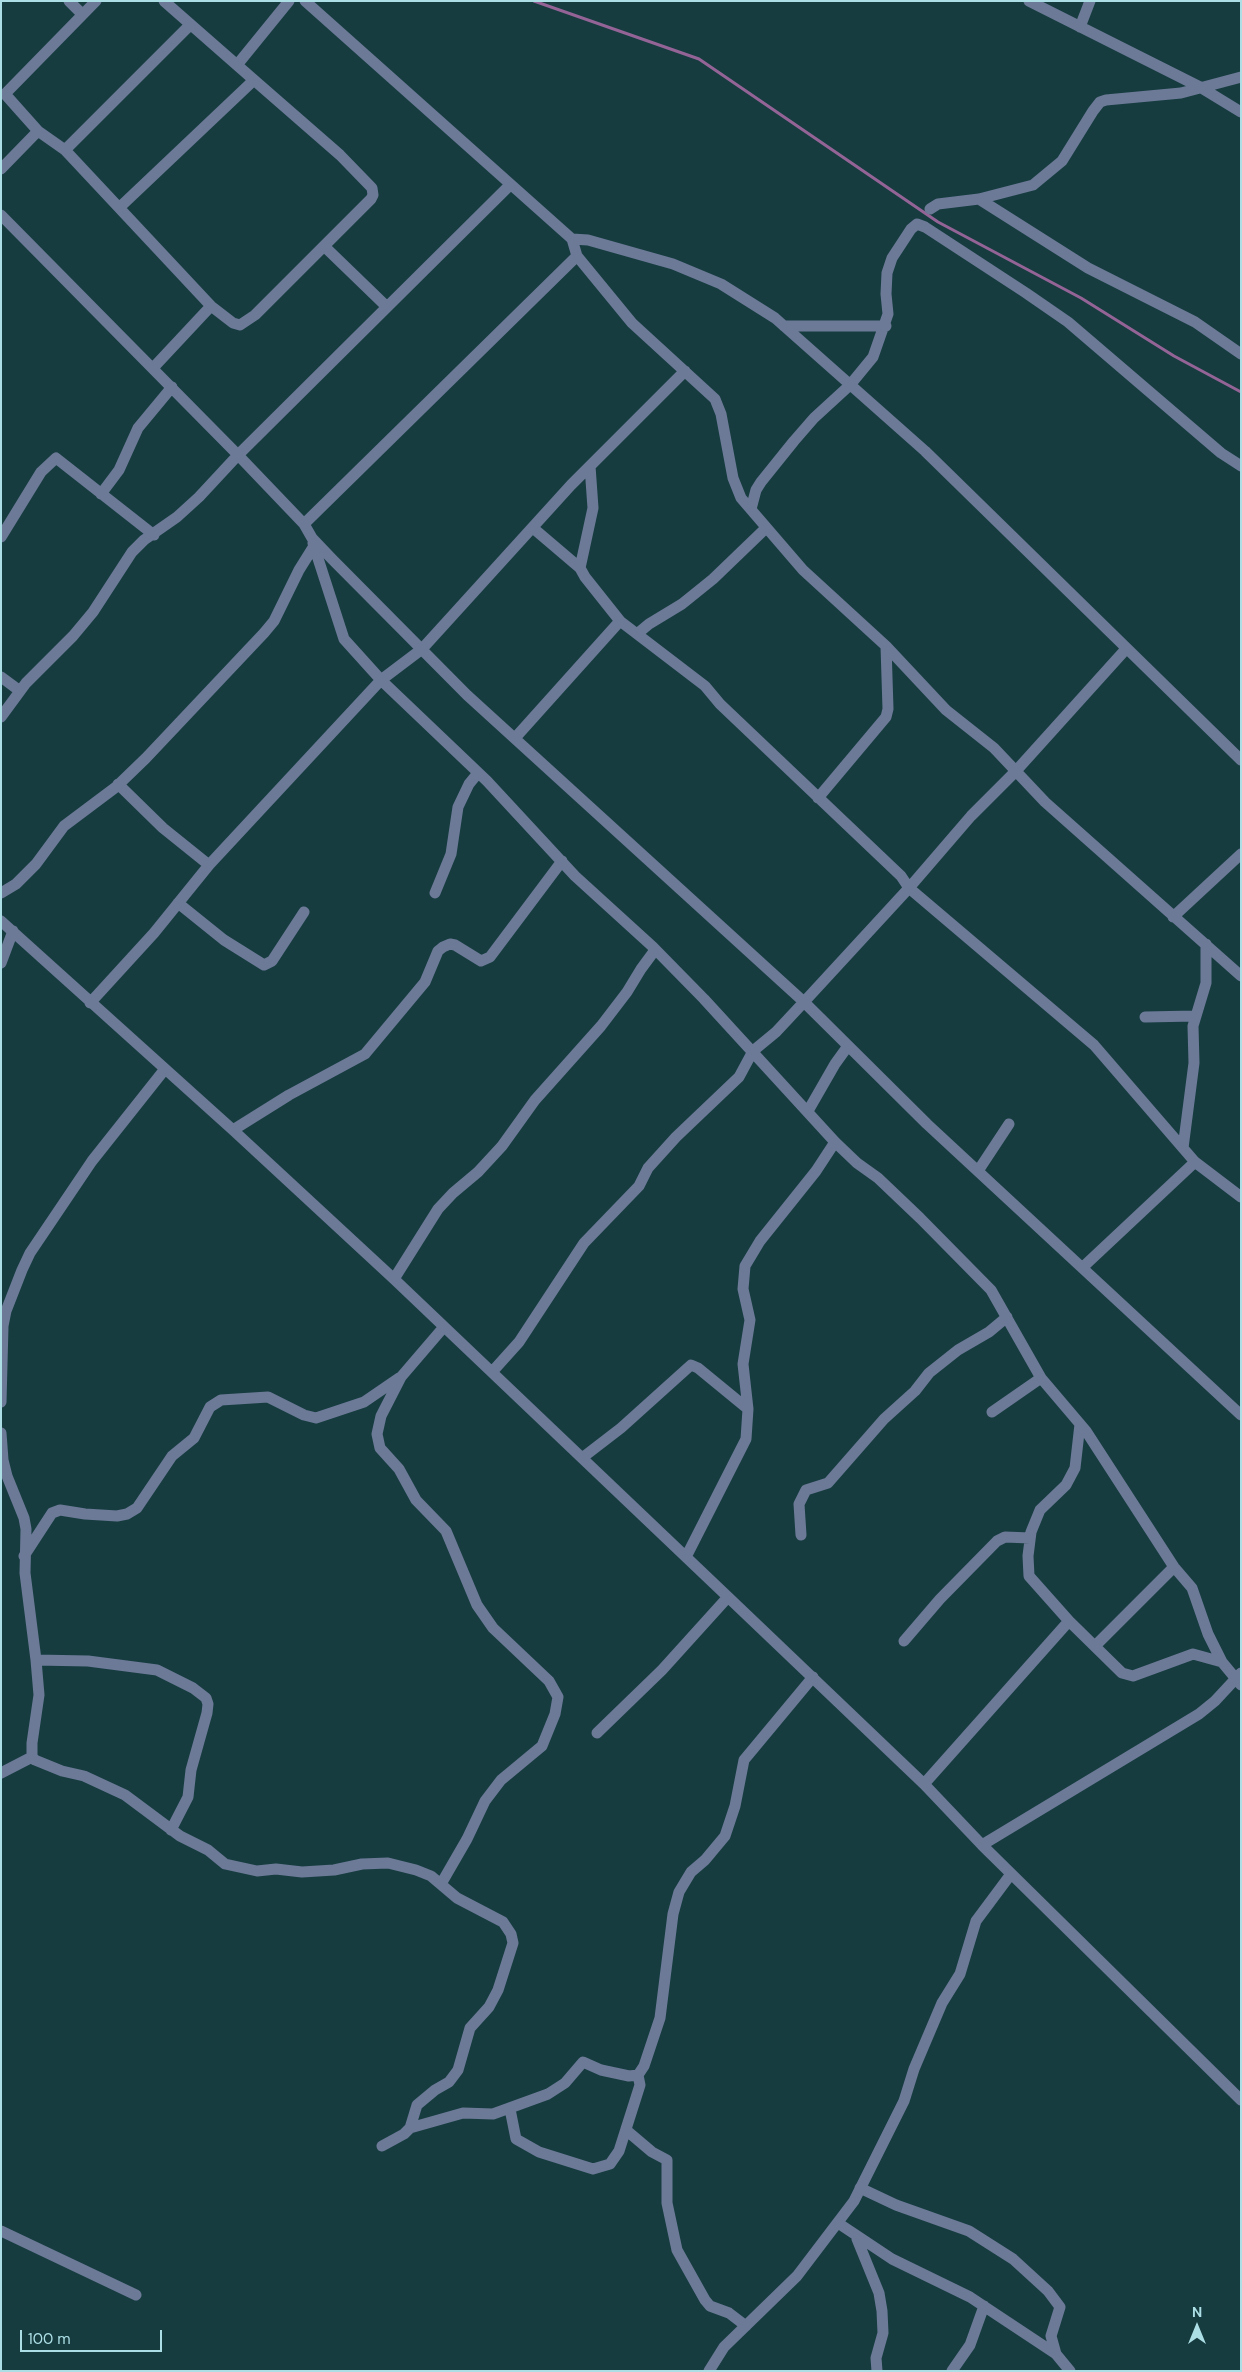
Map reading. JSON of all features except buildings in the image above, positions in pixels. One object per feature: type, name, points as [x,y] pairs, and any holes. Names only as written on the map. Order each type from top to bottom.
[{"type":"street","points":[[69,1],[82,14]]},
{"type":"street","points":[[96,1],[5,94],[38,131],[65,150],[211,306],[233,323],[240,325],[248,322],[325,247],[371,199],[372,188],[340,155],[164,1]]},
{"type":"street","points":[[237,65],[289,1]]},
{"type":"street","points":[[305,1],[572,239],[577,256],[632,322],[718,405],[732,478],[741,498],[804,570],[886,646],[946,710],[994,748],[1045,802],[1241,976]]},
{"type":"street","points":[[1029,1],[1200,87],[1241,112]]},
{"type":"street","points":[[1080,27],[1090,1]]},
{"type":"street","points":[[65,150],[190,25]]},
{"type":"street","points":[[930,209],[938,204],[979,199],[1033,185],[1051,172],[1062,160],[1100,102],[1181,93],[1241,77]]},
{"type":"street","points":[[120,207],[254,80]]},
{"type":"street","points":[[1,169],[38,131]]},
{"type":"street","points":[[1,717],[20,690],[88,618],[132,552],[144,540],[154,535],[177,517],[510,185]]},
{"type":"street","points":[[979,199],[1088,268],[1195,322],[1241,354]]},
{"type":"street","points":[[1,215],[172,387],[304,524],[324,571],[329,595],[344,639],[381,680],[478,773],[562,861],[655,950],[753,1051],[835,1142],[857,1163],[878,1178],[991,1290],[1041,1378],[1080,1424],[1146,1521],[1174,1567],[1192,1588],[1208,1634],[1222,1662],[1239,1679],[1199,1714],[982,1845]]},
{"type":"street","points":[[751,509],[756,490],[772,468],[814,418],[850,385],[873,358],[886,326],[888,314],[886,294],[887,273],[892,258],[911,229],[917,224],[1026,292],[1068,322],[1221,452],[1241,466]]},
{"type":"street","points":[[572,239],[588,240],[672,264],[721,284],[784,326],[925,451],[1241,760]]},
{"type":"street","points":[[325,247],[387,307]]},
{"type":"street","points":[[304,524],[577,256]]},
{"type":"street","points":[[153,368],[211,306]]},
{"type":"street","points":[[784,326],[886,326]]},
{"type":"street","points":[[90,1003],[209,865],[381,680],[422,649],[590,466],[684,371]]},
{"type":"street","points":[[101,494],[119,470],[138,428],[172,387]]},
{"type":"street","points":[[1,537],[41,472],[56,458],[154,535]]},
{"type":"street","points":[[580,568],[593,508],[594,496],[590,466]]},
{"type":"street","points":[[533,528],[580,568],[584,577],[620,621],[704,686],[720,704],[901,876],[909,888],[1094,1045],[1195,1162],[1241,1197]]},
{"type":"street","points":[[636,634],[648,624],[682,604],[713,580],[766,528]]},
{"type":"street","points":[[313,542],[467,695],[804,1002],[978,1171],[1241,1415]]},
{"type":"street","points":[[1,893],[16,884],[36,864],[64,826],[118,784],[264,633],[274,620],[313,542]]},
{"type":"street","points":[[515,738],[620,621]]},
{"type":"street","points":[[818,798],[886,717],[888,709],[886,646]]},
{"type":"street","points":[[492,1372],[518,1342],[584,1243],[640,1186],[648,1168],[676,1137],[739,1077],[753,1051],[776,1032],[804,1002],[909,888],[971,816],[1015,772],[1126,649]]},
{"type":"street","points":[[1,677],[20,690]]},
{"type":"street","points":[[435,894],[451,854],[458,807],[469,784],[478,773]]},
{"type":"street","points":[[118,784],[163,828],[209,865]]},
{"type":"street","points":[[1173,917],[1241,854]]},
{"type":"street","points":[[233,1130],[289,1095],[365,1054],[425,982],[438,951],[443,946],[455,945],[481,961],[490,957],[562,861]]},
{"type":"street","points":[[178,903],[224,940],[264,965],[272,961],[304,912]]},
{"type":"street","points":[[1,921],[233,1130],[394,1279],[443,1328],[492,1372],[813,1677],[924,1784],[1011,1874],[1241,2100]]},
{"type":"street","points":[[1,963],[12,931]]},
{"type":"street","points":[[1183,1148],[1194,1063],[1195,1016],[1206,983],[1206,944]]},
{"type":"street","points":[[394,1279],[438,1209],[453,1193],[478,1172],[502,1146],[534,1100],[576,1056],[601,1026],[627,992],[640,969],[655,950]]},
{"type":"street","points":[[1145,1017],[1195,1016]]},
{"type":"street","points":[[808,1111],[835,1064],[848,1046]]},
{"type":"street","points":[[1,1402],[3,1326],[6,1311],[26,1262],[92,1162],[165,1069]]},
{"type":"street","points":[[978,1171],[1009,1124]]},
{"type":"street","points":[[686,1557],[746,1439],[748,1409],[743,1364],[750,1320],[743,1289],[743,1272],[760,1241],[816,1171],[835,1142]]},
{"type":"street","points":[[1083,1267],[1195,1162]]},
{"type":"street","points":[[801,1535],[800,1504],[806,1490],[828,1484],[884,1419],[915,1391],[929,1373],[958,1350],[989,1332],[1007,1317]]},
{"type":"street","points":[[441,1884],[467,1839],[485,1801],[501,1780],[542,1746],[556,1714],[558,1697],[549,1681],[493,1628],[477,1605],[446,1531],[416,1500],[399,1469],[380,1448],[377,1434],[381,1416],[401,1377],[443,1328]]},
{"type":"street","points":[[582,1458],[621,1428],[691,1365],[698,1368],[748,1409]]},
{"type":"street","points":[[24,1556],[52,1512],[60,1510],[117,1516],[127,1514],[137,1508],[172,1456],[194,1438],[210,1408],[221,1400],[268,1397],[304,1415],[316,1418],[364,1402],[401,1377]]},
{"type":"street","points":[[992,1412],[1041,1378]]},
{"type":"street","points":[[1080,1424],[1075,1468],[1066,1485],[1040,1510],[1030,1538],[1029,1576],[1069,1621],[1127,1675],[1133,1676],[1193,1654],[1222,1662]]},
{"type":"street","points":[[1,1433],[3,1460],[7,1476],[24,1518],[24,1556],[36,1660],[38,1695],[32,1757]]},
{"type":"street","points":[[904,1641],[940,1599],[997,1541],[1005,1537],[1030,1538]]},
{"type":"street","points":[[1095,1646],[1174,1567]]},
{"type":"street","points":[[597,1733],[662,1670],[728,1597]]},
{"type":"street","points":[[924,1784],[1069,1621]]},
{"type":"street","points":[[36,1660],[88,1661],[157,1670],[193,1688],[206,1698],[208,1704],[207,1713],[191,1770],[188,1797],[171,1830]]},
{"type":"street","points":[[510,2109],[516,2139],[539,2152],[593,2170],[610,2164],[619,2150],[626,2130],[640,2085],[638,2075],[644,2066],[660,2018],[674,1914],[679,1892],[690,1872],[706,1860],[724,1836],[735,1806],[744,1760],[813,1677]]},
{"type":"street","points":[[1,1773],[32,1757]]},
{"type":"street","points":[[32,1757],[39,1762],[62,1771],[84,1776],[125,1795],[171,1830],[208,1850],[225,1864],[257,1871],[276,1869],[302,1872],[334,1870],[362,1864],[388,1863],[431,1876],[457,1898],[503,1922],[511,1934],[513,1943],[498,1990],[489,2007],[470,2028],[458,2070],[449,2082],[435,2090],[417,2105],[410,2128],[404,2134],[382,2146]]},
{"type":"street","points":[[709,2371],[724,2347],[797,2276],[838,2224],[860,2188],[904,2101],[914,2069],[942,2003],[960,1974],[976,1921],[1011,1874]]},
{"type":"street","points":[[410,2128],[463,2113],[493,2114],[510,2109],[548,2094],[565,2083],[584,2062],[601,2070],[630,2076],[638,2075]]},
{"type":"street","points":[[626,2130],[652,2152],[668,2160],[667,2203],[677,2250],[704,2300],[710,2306],[729,2313],[746,2326]]},
{"type":"street","points":[[860,2188],[896,2205],[969,2231],[1013,2260],[1048,2291],[1060,2307],[1051,2336],[1056,2354]]},
{"type":"street","points":[[838,2224],[904,2266],[984,2306],[1056,2354],[1070,2371]]},
{"type":"street","points":[[1,2231],[136,2295]]},
{"type":"street","points":[[856,2237],[879,2294],[883,2333],[876,2358],[876,2371]]},
{"type":"street","points":[[952,2371],[974,2338],[984,2306]]},
{"type":"waterway","points":[[534,1],[699,59],[938,222],[1081,298],[1174,356],[1241,392]]}]
